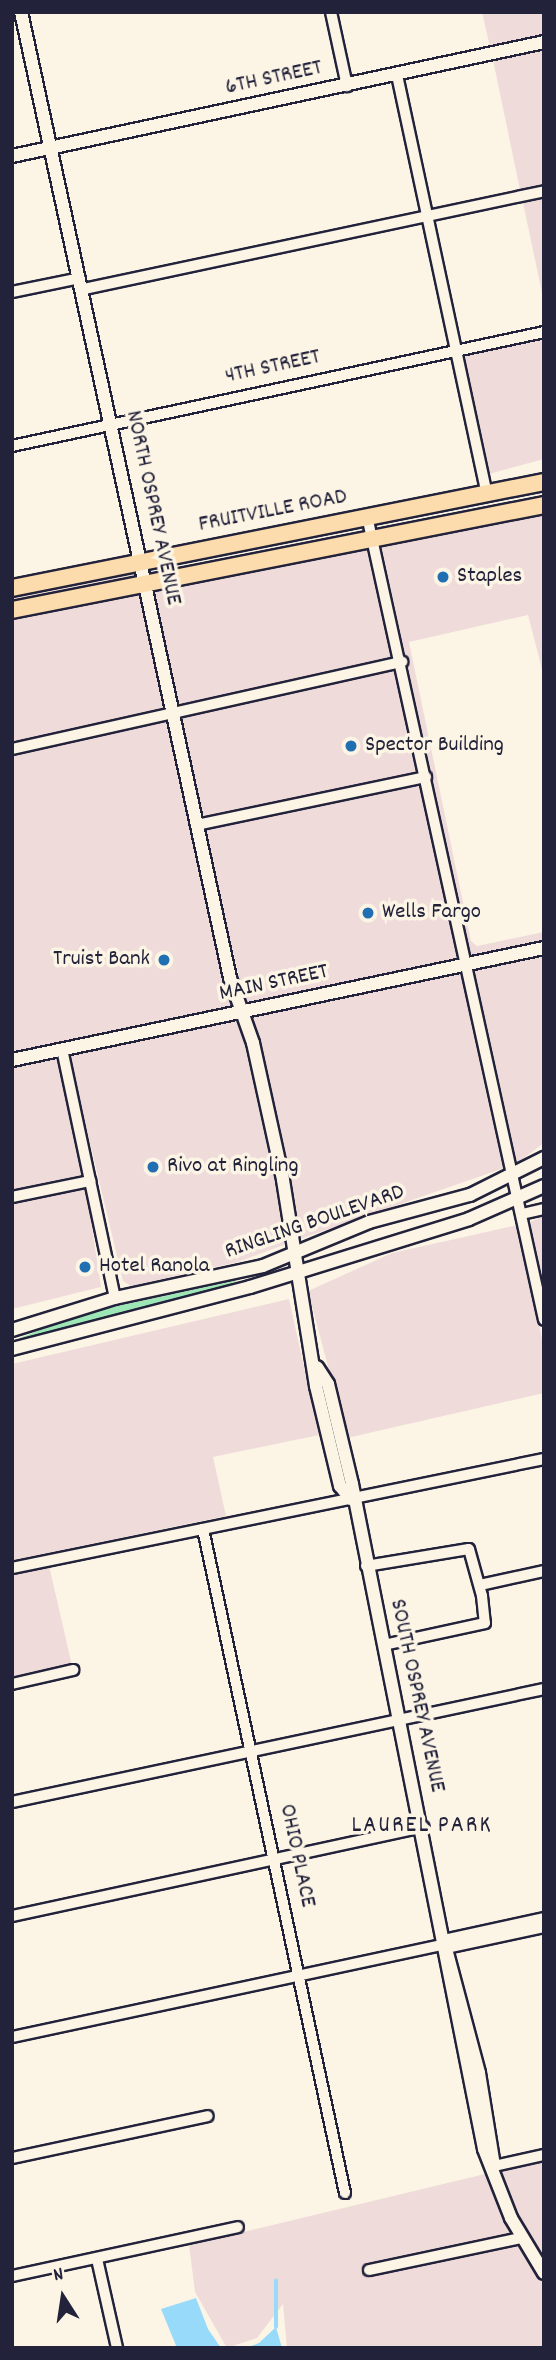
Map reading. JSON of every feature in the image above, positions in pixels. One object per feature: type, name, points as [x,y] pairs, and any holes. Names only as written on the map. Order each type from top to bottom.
[{"type":"main road","name":"FRUITVILLE ROAD","points":[[12,588],[544,482]]},
{"type":"main road","name":"FRUITVILLE ROAD","points":[[12,610],[544,505]]},
{"type":"street","name":"NORTH OSPREY AVENUE","points":[[21,12],[113,424],[196,825],[242,1013]]},
{"type":"street","points":[[331,12],[347,86]]},
{"type":"street","name":"6TH STREET","points":[[12,156],[544,42]]},
{"type":"street","points":[[397,75],[487,494]]},
{"type":"street","points":[[12,292],[82,283],[428,217],[544,191]]},
{"type":"street","name":"4TH STREET","points":[[12,446],[544,332]]},
{"type":"street","points":[[367,516],[402,662],[544,1320]]},
{"type":"street","points":[[12,750],[402,662]]},
{"type":"street","points":[[196,825],[426,777]]},
{"type":"street","name":"MAIN STREET","points":[[12,1060],[544,947]]},
{"type":"street","name":"SOUTH OSPREY AVENUE","points":[[242,1013],[317,1367],[328,1384],[423,1827],[467,2078],[494,2166],[521,2238],[544,2273]]},
{"type":"street","points":[[62,1049],[116,1298]]},
{"type":"street","name":"RINGLING BOULEVARD","points":[[12,1330],[116,1298],[215,1279],[515,1178],[544,1158]]},
{"type":"street","points":[[12,1197],[90,1181]]},
{"type":"street","name":"RINGLING BOULEVARD","points":[[12,1349],[217,1297],[519,1198],[544,1185]]},
{"type":"street","points":[[522,1214],[544,1209]]},
{"type":"street","points":[[12,1568],[544,1459]]},
{"type":"street","name":"OHIO PLACE","points":[[203,1530],[345,2193]]},
{"type":"street","points":[[366,1566],[465,1548],[480,1585],[485,1623],[384,1646]]},
{"type":"street","points":[[480,1585],[544,1571]]},
{"type":"street","points":[[12,1684],[74,1670]]},
{"type":"street","points":[[12,1802],[544,1689]]},
{"type":"street","points":[[12,1916],[423,1827]]},
{"type":"street","points":[[12,2037],[445,1944],[544,1918]]},
{"type":"street","points":[[445,1944],[544,1927]]},
{"type":"street","points":[[12,2158],[208,2116]]},
{"type":"street","points":[[494,2166],[544,2155]]},
{"type":"street","points":[[12,2276],[238,2227]]},
{"type":"street","points":[[369,2270],[521,2238]]},
{"type":"street","points":[[97,2259],[117,2348]]},
{"type":"shaded area","points":[[482,12],[544,12],[544,35],[490,47]]},
{"type":"shaded area","points":[[544,49],[544,185],[520,190],[493,60]]},
{"type":"shaded area","points":[[544,198],[544,302],[523,203]]},
{"type":"shaded area","points":[[544,339],[544,459],[489,474],[463,356]]},
{"type":"shaded area","points":[[544,512],[544,677],[528,615],[409,642],[471,941],[477,946],[544,932],[544,941],[471,957],[381,544]]},
{"type":"shaded area","points":[[369,546],[395,657],[177,705],[153,589]]},
{"type":"shaded area","points":[[136,569],[138,578],[12,604],[12,594]]},
{"type":"shaded area","points":[[141,591],[165,708],[12,743],[12,617]]},
{"type":"shaded area","name":"Spector Building","points":[[398,670],[419,772],[200,817],[180,718]]},
{"type":"shaded area","points":[[168,720],[234,1008],[12,1053],[12,756]]},
{"type":"shaded area","points":[[421,785],[459,959],[246,1005],[203,830]]},
{"type":"shaded area","points":[[544,954],[544,1143],[517,1163],[474,969]]},
{"type":"shaded area","points":[[462,972],[507,1167],[300,1239],[250,1018]]},
{"type":"shaded area","points":[[239,1020],[289,1243],[238,1262],[131,1286],[123,1281],[69,1055]]},
{"type":"shaded area","points":[[58,1057],[83,1175],[12,1190],[12,1067]]},
{"type":"shaded area","points":[[86,1188],[101,1287],[12,1309],[12,1204]]},
{"type":"shaded area","points":[[544,1216],[544,1292],[530,1222]]},
{"type":"shaded area","points":[[518,1225],[544,1349],[544,1393],[347,1438],[308,1291],[392,1253]]},
{"type":"shaded area","points":[[289,1299],[319,1435],[213,1457],[226,1516],[13,1560],[12,1364]]},
{"type":"shaded area","points":[[48,1561],[73,1670],[12,1683],[12,1568]]},
{"type":"shaded area","points":[[544,2162],[544,2263],[516,2215],[502,2171]]},
{"type":"shaded area","points":[[489,2173],[512,2233],[363,2265],[365,2277],[518,2245],[544,2283],[544,2348],[287,2348],[283,2304],[257,2338],[227,2348],[195,2292],[189,2245]]},
{"type":"green space","points":[[239,1280],[184,1303],[22,1344],[20,1338],[80,1314]]},
{"type":"water","points":[[196,2298],[208,2329],[221,2348],[177,2348],[161,2309]]},
{"type":"water","points":[[276,2327],[282,2348],[246,2348],[259,2343]]},
{"type":"waterway","points":[[276,2281],[276,2327]]},
{"type":"place","name":"Staples","points":[[443,577]]},
{"type":"place","name":"Spector Building","points":[[351,746]]},
{"type":"place","name":"Wells Fargo","points":[[368,913]]},
{"type":"place","name":"Truist Bank","points":[[164,960]]},
{"type":"place","name":"Rivo at Ringling","points":[[153,1167]]},
{"type":"place","name":"Hotel Ranola","points":[[85,1267]]},
{"type":"district","name":"LAUREL PARK","points":[[422,1827]]}]
